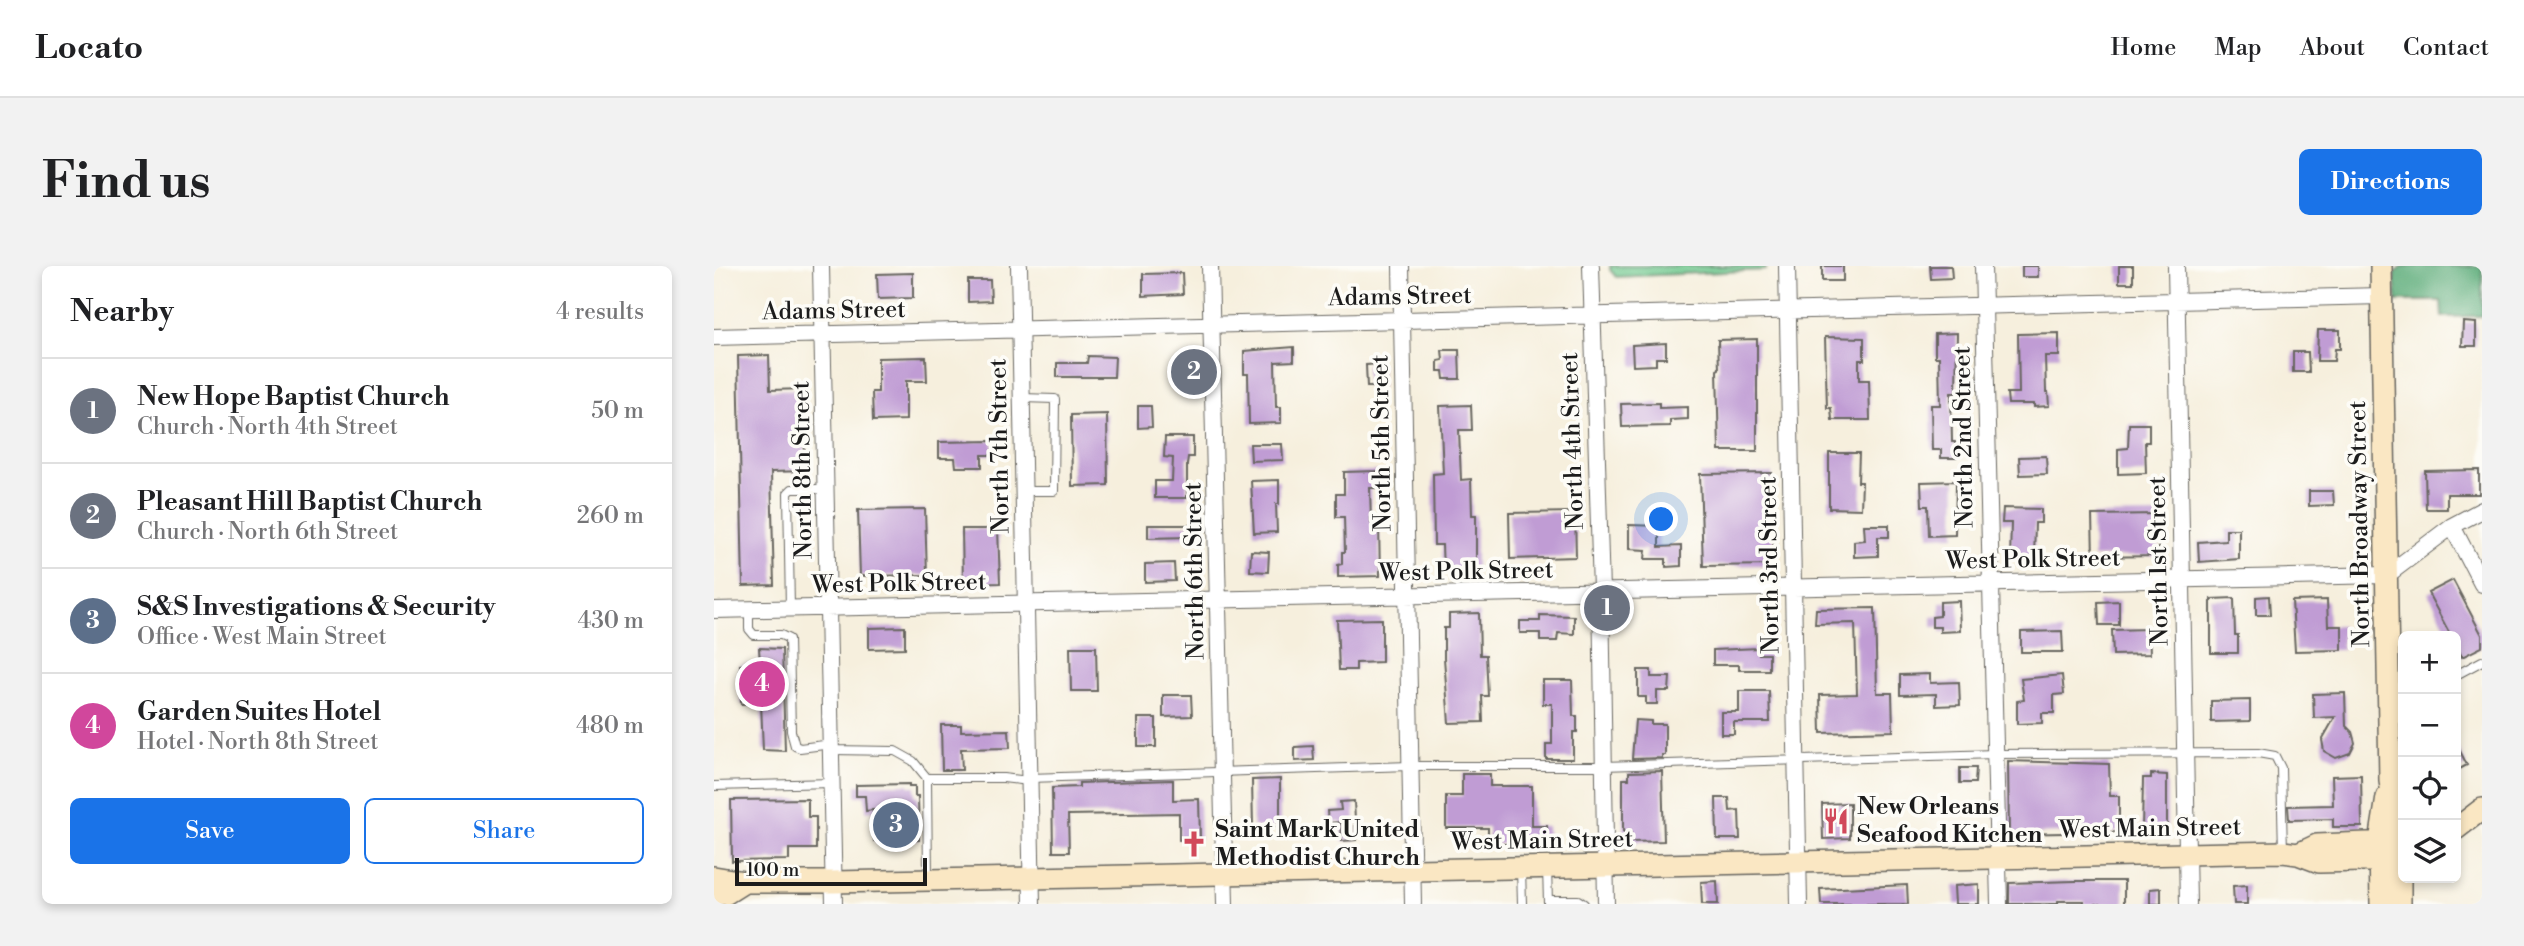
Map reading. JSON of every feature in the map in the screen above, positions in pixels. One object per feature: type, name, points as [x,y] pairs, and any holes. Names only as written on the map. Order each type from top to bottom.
[{"type":"main road","name":"North Broadway Street","points":[[2381,266],[2393,710],[2389,781],[2394,851]]},
{"type":"main road","points":[[2461,810],[2482,800]]},
{"type":"main road","points":[[2461,825],[2482,809]]},
{"type":"main road","name":"West Main Street","points":[[714,877],[744,882],[834,882],[2291,853],[2318,845],[2394,851]]},
{"type":"main road","points":[[2381,904],[2394,851]]},
{"type":"main road","points":[[2394,851],[2400,904]]},
{"type":"main road","points":[[714,870],[733,873],[744,882]]},
{"type":"main road","name":"West Main Street","points":[[714,894],[725,894],[744,882]]},
{"type":"street","name":"North 8th Street","points":[[821,266],[834,904]]},
{"type":"street","name":"North 7th Street","points":[[1019,266],[1032,904]]},
{"type":"street","name":"North 6th Street","points":[[1210,266],[1225,904]]},
{"type":"street","name":"North 5th Street","points":[[1401,266],[1413,904]]},
{"type":"street","name":"North 4th Street","points":[[1591,266],[1601,592],[1606,904]]},
{"type":"street","name":"North 3rd Street","points":[[1787,266],[1799,904]]},
{"type":"street","name":"North 2nd Street","points":[[1983,266],[1999,904]]},
{"type":"street","name":"North 1st Street","points":[[2176,266],[2188,904]]},
{"type":"street","name":"Adams Street","points":[[714,337],[2382,296]]},
{"type":"street","points":[[2388,575],[2452,526],[2482,510]]},
{"type":"street","points":[[2452,526],[2482,584]]},
{"type":"street","name":"West Polk Street","points":[[714,610],[2388,575]]},
{"type":"lane","points":[[1022,398],[1055,399],[1054,491],[1023,491]]},
{"type":"lane","points":[[790,609],[788,493],[792,489],[827,489]]},
{"type":"lane","points":[[749,610],[749,629],[754,635],[781,635],[789,639],[790,731],[795,746],[895,751],[913,761],[927,778],[929,880]]},
{"type":"lane","points":[[2461,672],[2482,661]]},
{"type":"lane","points":[[927,778],[1029,779],[1410,766],[1603,766],[1995,754],[2258,753],[2275,756],[2281,768],[2291,853]]},
{"type":"lane","points":[[714,786],[832,783]]},
{"type":"lane","points":[[1547,867],[1548,902],[1578,900],[1584,904]]},
{"type":"lane","points":[[1521,868],[1522,904]]},
{"type":"green space","points":[[1610,266],[1766,266],[1766,270],[1616,277]]},
{"type":"green space","points":[[2404,266],[2482,266],[2482,316],[2442,317],[2441,301],[2397,301],[2394,273]]},
{"type":"building","points":[[1822,266],[1843,266],[1843,281],[1822,281]]},
{"type":"building","points":[[1930,266],[1951,266],[1952,278],[1931,279]]},
{"type":"building","points":[[2022,266],[2038,266],[2038,277],[2022,277]]},
{"type":"building","points":[[2119,266],[2133,266],[2133,283],[2119,283]]},
{"type":"building","points":[[913,273],[913,298],[878,299],[877,274]]},
{"type":"building","points":[[1182,273],[1183,294],[1143,296],[1143,274]]},
{"type":"building","points":[[968,280],[990,280],[991,301],[968,302]]},
{"type":"building","points":[[2463,322],[2476,323],[2476,346],[2462,346]]},
{"type":"building","points":[[2318,330],[2340,330],[2340,349],[2335,349],[2334,361],[2317,361]]},
{"type":"building","points":[[1957,333],[1956,393],[1951,393],[1952,442],[1955,442],[1956,458],[1941,458],[1941,450],[1932,450],[1931,405],[1940,405],[1939,357],[1935,357],[1935,334]]},
{"type":"building","points":[[2059,333],[2059,356],[2045,356],[2049,406],[2008,404],[2007,393],[2019,393],[2018,334]]},
{"type":"building","points":[[1825,337],[1864,338],[1864,360],[1859,360],[1859,380],[1869,380],[1870,420],[1832,420],[1831,408],[1827,408]]},
{"type":"building","points":[[1757,339],[1757,451],[1719,451],[1718,340]]},
{"type":"building","points":[[1666,343],[1666,358],[1656,358],[1656,365],[1633,366],[1632,345]]},
{"type":"building","points":[[1294,347],[1294,361],[1275,362],[1276,407],[1281,407],[1281,423],[1249,424],[1248,374],[1244,374],[1244,351]]},
{"type":"building","points":[[1442,350],[1459,350],[1460,379],[1444,379],[1443,371],[1438,371],[1438,361],[1443,360]]},
{"type":"building","points":[[2293,352],[2308,352],[2309,372],[2293,372]]},
{"type":"building","points":[[769,355],[770,390],[804,389],[805,471],[771,472],[774,585],[743,586],[738,356]]},
{"type":"building","points":[[1088,356],[1115,357],[1114,377],[1057,377],[1057,363],[1087,363]]},
{"type":"building","points":[[926,357],[927,381],[906,381],[906,420],[873,421],[872,392],[878,392],[878,358]]},
{"type":"building","points":[[1382,364],[1382,387],[1367,387],[1366,365]]},
{"type":"building","points":[[1659,403],[1659,408],[1688,407],[1688,419],[1670,420],[1670,426],[1622,427],[1621,404]]},
{"type":"building","points":[[1471,405],[1472,430],[1459,430],[1461,480],[1471,479],[1472,515],[1476,515],[1476,570],[1443,571],[1442,545],[1434,545],[1433,474],[1443,473],[1440,406]]},
{"type":"building","points":[[1138,406],[1151,406],[1152,427],[1138,428]]},
{"type":"building","points":[[1107,414],[1108,485],[1072,486],[1071,415]]},
{"type":"building","points":[[2129,424],[2149,424],[2149,442],[2145,442],[2146,473],[2118,474],[2118,449],[2128,448]]},
{"type":"building","points":[[1165,437],[1193,437],[1193,457],[1188,457],[1187,464],[1187,498],[1155,498],[1155,481],[1172,481],[1173,458],[1164,457]]},
{"type":"building","points":[[993,441],[993,455],[982,455],[982,467],[956,467],[955,458],[939,458],[939,442]]},
{"type":"building","points":[[1250,444],[1282,444],[1283,460],[1251,461]]},
{"type":"building","points":[[1829,453],[1859,453],[1861,509],[1829,508]]},
{"type":"building","points":[[2046,456],[2047,474],[2020,475],[2019,457]]},
{"type":"building","points":[[2479,470],[2479,494],[2447,494],[2447,509],[2426,509],[2425,471]]},
{"type":"building","points":[[1377,471],[1377,488],[1370,488],[1371,523],[1379,523],[1380,576],[1338,577],[1338,565],[1342,564],[1342,552],[1345,552],[1344,517],[1336,517],[1336,494],[1344,494],[1344,472]]},
{"type":"building","points":[[1772,473],[1774,565],[1703,566],[1700,474]]},
{"type":"building","points":[[1279,480],[1277,532],[1254,533],[1251,481]]},
{"type":"building","points":[[1956,481],[1955,535],[1929,536],[1928,506],[1922,506],[1921,482]]},
{"type":"building","points":[[2309,491],[2333,491],[2334,505],[2309,506]]},
{"type":"building","points":[[2003,508],[2041,509],[2041,523],[2035,523],[2034,559],[2010,559],[2011,523],[2002,523]]},
{"type":"building","points":[[925,509],[927,575],[860,576],[858,510]]},
{"type":"building","points":[[1575,512],[1576,557],[1510,559],[1509,513]]},
{"type":"building","points":[[2158,514],[2159,556],[2093,557],[2092,515]]},
{"type":"building","points":[[1148,525],[1189,525],[1190,537],[1148,538]]},
{"type":"building","points":[[1629,525],[1659,526],[1659,547],[1681,546],[1681,566],[1666,567],[1666,559],[1645,559],[1646,550],[1629,549]]},
{"type":"building","points":[[1864,525],[1889,525],[1889,537],[1878,537],[1878,556],[1854,557],[1854,541],[1865,540]]},
{"type":"building","points":[[962,529],[998,529],[1000,583],[963,584]]},
{"type":"building","points":[[2226,529],[2239,529],[2239,559],[2199,562],[2198,542],[2226,540]]},
{"type":"building","points":[[1251,551],[1269,552],[1268,572],[1250,571]]},
{"type":"building","points":[[1174,563],[1175,581],[1145,582],[1145,564]]},
{"type":"building","points":[[2453,580],[2482,635],[2482,647],[2462,657],[2461,631],[2448,631],[2428,593]]},
{"type":"building","points":[[2269,596],[2270,615],[2256,615],[2256,597]]},
{"type":"building","points":[[2234,598],[2238,653],[2211,653],[2211,599]]},
{"type":"building","points":[[2327,600],[2328,626],[2342,626],[2342,650],[2295,651],[2292,601]]},
{"type":"building","points":[[1959,601],[1960,631],[1940,632],[1940,627],[1932,627],[1932,617],[1940,616],[1940,602]]},
{"type":"building","points":[[2119,601],[2119,625],[2099,625],[2098,602]]},
{"type":"building","points":[[1875,608],[1877,693],[1892,693],[1893,731],[1821,733],[1820,695],[1857,694],[1855,623],[1815,624],[1816,609]]},
{"type":"building","points":[[1479,613],[1480,655],[1486,655],[1488,696],[1482,696],[1483,722],[1449,723],[1444,628],[1449,628],[1449,614]]},
{"type":"building","points":[[1540,615],[1574,616],[1574,634],[1558,633],[1557,641],[1540,641],[1540,633],[1520,633],[1520,621],[1540,621]]},
{"type":"building","points":[[1382,619],[1382,662],[1356,663],[1356,670],[1339,670],[1337,620]]},
{"type":"building","points":[[905,627],[905,648],[869,649],[869,628]]},
{"type":"building","points":[[2149,629],[2150,654],[2113,655],[2112,630]]},
{"type":"building","points":[[2062,631],[2063,652],[2021,652],[2021,632]]},
{"type":"building","points":[[1070,647],[1096,647],[1097,691],[1071,691]]},
{"type":"building","points":[[759,648],[782,649],[785,751],[763,750],[761,703],[741,704],[740,665],[760,663]]},
{"type":"building","points":[[1759,648],[1759,654],[1769,654],[1769,670],[1739,670],[1739,665],[1713,665],[1713,650]]},
{"type":"building","points":[[1638,670],[1651,670],[1651,677],[1670,677],[1669,691],[1657,691],[1657,704],[1646,704],[1646,697],[1638,697]]},
{"type":"building","points":[[1930,674],[1930,683],[1959,682],[1960,705],[1936,706],[1936,694],[1900,695],[1900,675]]},
{"type":"building","points":[[2062,675],[2064,694],[2054,695],[2054,713],[2042,713],[2042,723],[2017,724],[2017,701],[2024,700],[2021,679]]},
{"type":"building","points":[[1543,680],[1572,680],[1573,716],[1577,716],[1577,732],[1573,732],[1573,759],[1546,759],[1546,744],[1552,744],[1552,704],[1543,704]]},
{"type":"building","points":[[1739,691],[1769,691],[1770,722],[1734,722],[1734,734],[1721,734],[1721,712],[1739,712]]},
{"type":"building","points":[[2345,693],[2346,726],[2352,732],[2355,743],[2350,753],[2336,758],[2324,751],[2322,740],[2335,717],[2314,718],[2313,694]]},
{"type":"building","points":[[1163,695],[1191,695],[1192,716],[1163,717]]},
{"type":"building","points":[[2250,700],[2250,721],[2211,722],[2211,701]]},
{"type":"building","points":[[1138,718],[1156,718],[1156,747],[1138,747]]},
{"type":"building","points":[[1635,720],[1665,724],[1665,755],[1662,755],[1662,758],[1632,759]]},
{"type":"building","points":[[941,725],[961,725],[961,731],[1009,730],[1010,748],[961,749],[962,770],[942,770]]},
{"type":"building","points":[[1313,746],[1314,760],[1295,761],[1295,747]]},
{"type":"building","points":[[2461,753],[2467,765],[2461,768]]},
{"type":"building","points":[[2008,761],[2109,764],[2110,796],[2119,796],[2119,832],[2009,834]]},
{"type":"building","points":[[1960,768],[1976,768],[1975,783],[1960,783]]},
{"type":"building","points":[[1662,771],[1664,841],[1631,842],[1631,832],[1623,832],[1623,779],[1629,779],[1629,772]]},
{"type":"building","points":[[1462,774],[1490,774],[1490,786],[1532,786],[1532,826],[1547,826],[1548,844],[1488,844],[1488,828],[1446,828],[1446,796],[1462,796]]},
{"type":"building","points":[[2151,774],[2167,775],[2167,832],[2142,832],[2143,778],[2151,778]]},
{"type":"building","points":[[2361,775],[2362,827],[2333,827],[2333,819],[2289,820],[2288,806],[2333,805],[2332,776]]},
{"type":"building","points":[[1280,779],[1280,827],[1253,827],[1252,780]]},
{"type":"building","points":[[1173,780],[1173,800],[1199,799],[1200,839],[1179,840],[1179,813],[1068,815],[1069,852],[1053,852],[1052,788],[1079,787],[1079,783]]},
{"type":"building","points":[[856,785],[915,786],[915,796],[918,796],[919,840],[874,841],[873,810],[866,811],[865,796],[856,796]]},
{"type":"building","points":[[1716,798],[1729,798],[1730,811],[1739,810],[1740,839],[1717,839]]},
{"type":"building","points":[[808,799],[808,817],[816,817],[816,849],[789,849],[789,860],[732,861],[731,800]]},
{"type":"building","points":[[1354,801],[1356,840],[1342,841],[1341,822],[1328,823],[1327,811],[1341,810],[1340,802]]},
{"type":"building","name":"New Orleans Seafood Kitchen","points":[[1850,803],[1850,838],[1823,839],[1822,804]]},
{"type":"building","points":[[1717,881],[1718,904],[1702,904],[1701,882]]},
{"type":"building","points":[[2124,881],[2124,904],[2058,901],[2058,904],[2009,904],[2009,883]]},
{"type":"building","points":[[1979,884],[1979,904],[1955,904],[1954,886]]},
{"type":"building","points":[[1907,885],[1908,904],[1821,904],[1820,889]]},
{"type":"building","points":[[2247,885],[2247,904],[2234,904],[2233,886]]},
{"type":"building","points":[[2161,888],[2161,904],[2150,904],[2150,889]]},
{"type":"place","name":"Pleasant Hill Baptist Church","points":[[1194,372]]},
{"type":"place","name":"New Hope Baptist Church","points":[[1607,608]]},
{"type":"place","name":"Garden Suites Hotel","points":[[762,684]]},
{"type":"place","name":"New Orleans Seafood Kitchen","points":[[1836,821]]},
{"type":"place","name":"S&S Investigations & Security","points":[[896,825]]},
{"type":"place","name":"Saint Mark United Methodist Church","points":[[1194,844]]}]
